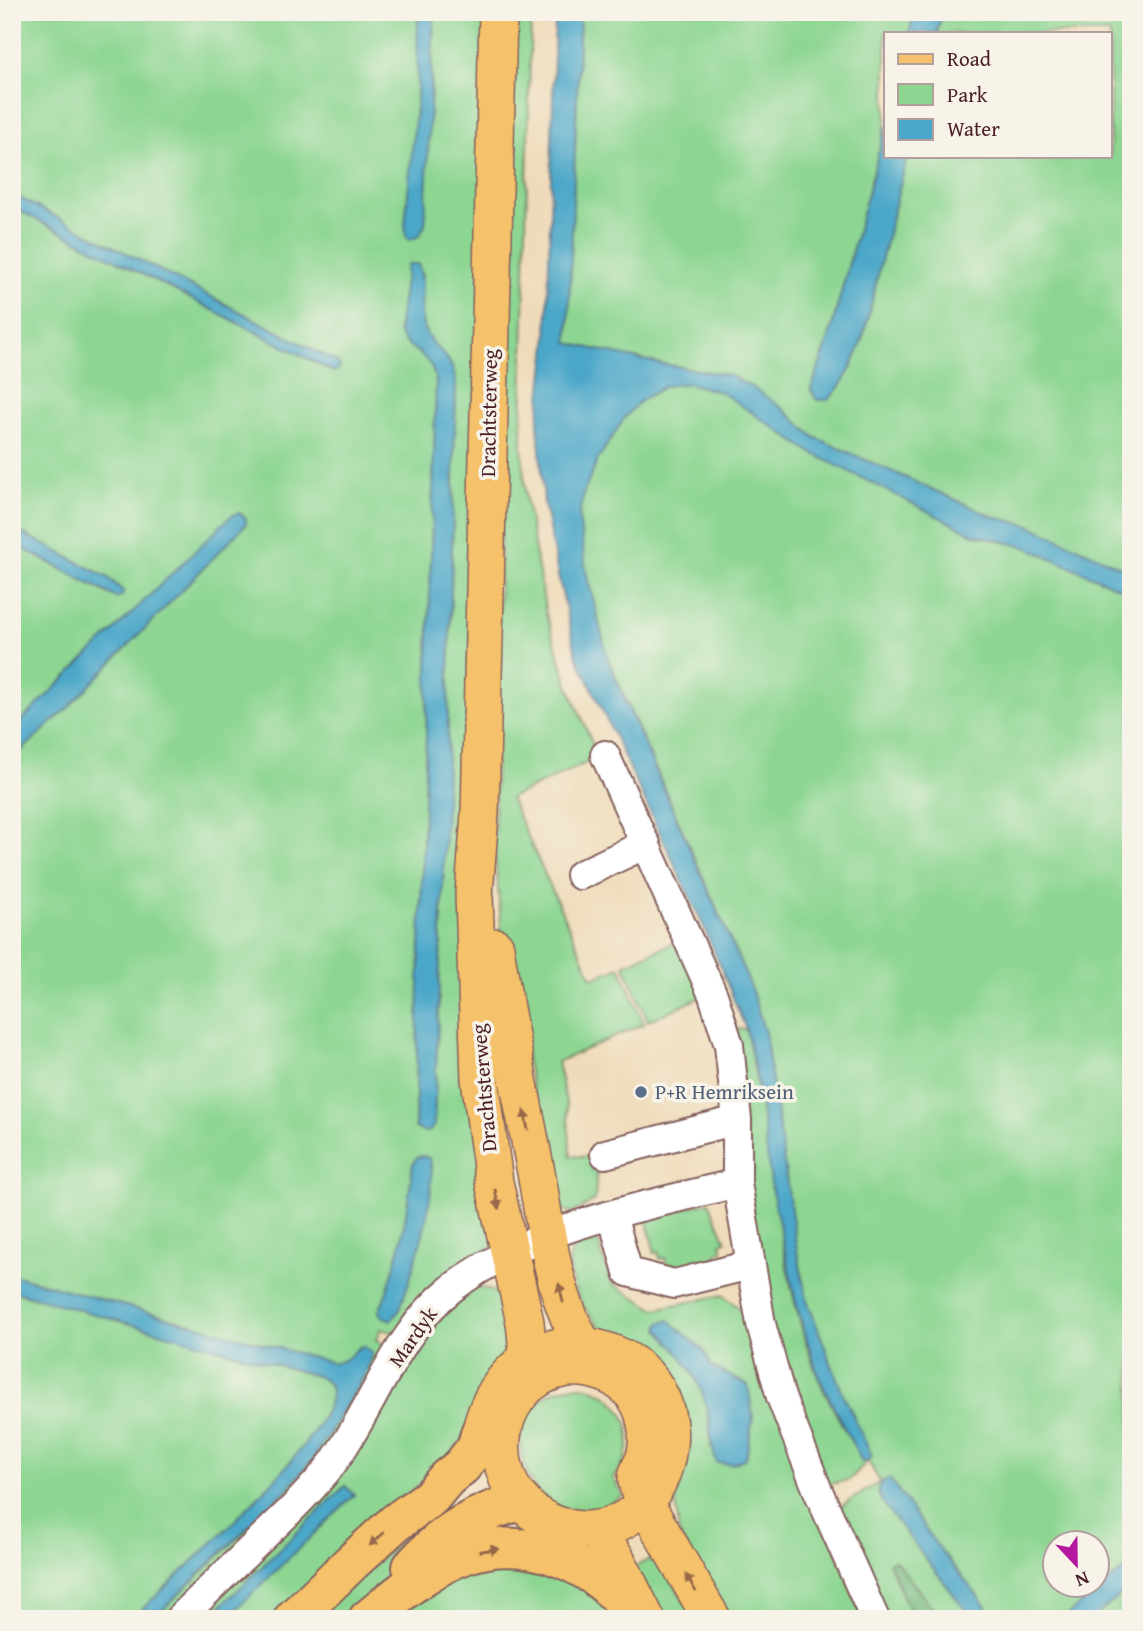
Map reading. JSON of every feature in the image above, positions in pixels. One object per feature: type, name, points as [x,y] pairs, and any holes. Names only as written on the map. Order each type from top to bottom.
[{"type":"highway","points":[[293,1619],[395,1523],[431,1497],[454,1493],[471,1483],[493,1460],[491,1437]]},
{"type":"highway","points":[[368,1619],[423,1555],[450,1532],[488,1510],[521,1501]]},
{"type":"highway","points":[[368,1619],[415,1581],[449,1562],[487,1549],[506,1548],[557,1556],[592,1573],[636,1619]]},
{"type":"main road","name":"Drachtsterweg","points":[[498,12],[480,813],[474,894],[480,1079],[494,1182],[525,1322],[529,1371]]},
{"type":"main road","name":"Drachtsterweg","points":[[480,813],[501,988],[548,1235],[564,1306],[574,1331],[584,1346]]},
{"type":"main road","points":[[584,1346],[623,1358],[644,1375],[661,1402],[668,1419],[670,1437],[661,1476],[646,1502],[623,1519],[596,1529],[574,1529],[548,1522],[521,1501],[508,1480],[491,1437],[520,1393],[529,1371],[545,1351],[584,1346]]},
{"type":"main road","points":[[529,1371],[546,1374],[559,1369],[586,1368],[611,1376],[630,1390],[638,1401],[647,1427],[645,1455],[637,1476],[639,1487],[712,1619]]},
{"type":"main road","points":[[596,1529],[615,1557],[646,1619]]},
{"type":"street","points":[[605,755],[713,995],[729,1045],[737,1120],[737,1183],[761,1324],[781,1397],[818,1491],[875,1619]]},
{"type":"street","points":[[580,875],[646,844]]},
{"type":"street","points":[[605,1154],[737,1120]]},
{"type":"street","name":"Mardyk","points":[[179,1619],[288,1513],[329,1468],[350,1439],[403,1346],[430,1309],[454,1286],[508,1252],[548,1235],[612,1215],[737,1183]]},
{"type":"street","points":[[612,1215],[628,1272],[674,1284],[750,1265]]},
{"type":"green space","points":[[12,12],[418,12],[417,97],[431,99],[434,12],[486,12],[493,1245],[399,1334],[381,1329],[376,1340],[390,1348],[344,1436],[173,1619],[153,1619],[258,1519],[306,1465],[347,1406],[372,1359],[359,1347],[347,1360],[333,1363],[12,1275],[12,759],[68,708],[140,607],[12,730],[12,543],[117,598],[123,591],[107,577],[12,528],[12,207],[334,372],[337,362],[12,194]],"holes":[[[422,274],[422,325],[428,338],[446,357],[456,383],[446,803],[434,1125],[418,1130],[415,1127],[436,381],[433,366],[400,336],[398,327]],[[431,1163],[421,1238],[399,1311],[379,1312],[401,1240],[413,1164]]]},
{"type":"green space","points":[[512,12],[531,12],[522,447],[526,499],[546,614],[568,685],[597,755],[595,759],[510,798],[592,978],[620,967],[644,1024],[557,1062],[567,1107],[571,1156],[592,1157],[592,1170],[597,1169],[595,1200],[572,1213],[556,1206],[502,938],[494,842]]},
{"type":"green space","points":[[580,12],[915,12],[909,32],[884,32],[884,132],[829,338],[811,390],[817,400],[828,400],[849,371],[863,337],[907,158],[1112,158],[1112,32],[937,32],[942,12],[1131,12],[1131,572],[1031,526],[994,517],[814,437],[782,408],[729,375],[656,363],[568,343]]},
{"type":"green space","points":[[687,383],[721,392],[756,413],[793,441],[973,534],[1026,547],[1131,593],[1131,1564],[1112,1579],[1112,1530],[1042,1530],[1042,1600],[1086,1600],[1062,1619],[996,1619],[935,1543],[890,1479],[880,1482],[868,1461],[849,1480],[828,1484],[793,1403],[773,1340],[762,1283],[736,1029],[746,1029],[783,1247],[803,1333],[822,1386],[862,1461],[870,1452],[842,1392],[807,1300],[797,1251],[765,1033],[750,985],[608,659],[586,571],[579,535],[579,516],[584,492],[598,459],[625,417],[640,401],[665,386]]},
{"type":"green space","points":[[679,940],[706,995],[648,1021],[624,965]]},
{"type":"green space","points":[[709,1202],[726,1241],[721,1243],[723,1251],[716,1253],[717,1258],[685,1269],[684,1266],[676,1268],[675,1264],[667,1265],[665,1258],[660,1259],[659,1252],[655,1253],[646,1218]]},
{"type":"green space","points":[[595,1233],[611,1283],[655,1309],[723,1295],[746,1313],[862,1619],[731,1619],[679,1533],[674,1481],[623,1344],[607,1333],[588,1313],[575,1288],[571,1275],[572,1251],[582,1240]],"holes":[[[703,1350],[712,1367],[728,1374],[753,1416],[746,1458],[711,1448],[705,1403],[687,1362]]]},
{"type":"green space","points":[[476,1286],[495,1292],[503,1299],[511,1320],[508,1342],[462,1441],[434,1474],[382,1513],[272,1619],[226,1619],[353,1495],[345,1486],[208,1619],[190,1619],[436,1314]]},
{"type":"green space","points":[[12,1291],[317,1376],[329,1385],[331,1391],[325,1413],[307,1441],[280,1474],[132,1619],[12,1619]]},
{"type":"green space","points":[[574,1386],[587,1387],[609,1398],[618,1406],[628,1428],[626,1458],[613,1478],[623,1496],[589,1509],[560,1507],[539,1492],[525,1469],[521,1443],[527,1418],[544,1397]]},
{"type":"green space","points":[[880,1482],[878,1494],[885,1506],[973,1619],[941,1619],[895,1560],[889,1564],[913,1619],[887,1619],[838,1508]]},
{"type":"green space","points":[[456,1501],[461,1515],[425,1541],[345,1619],[314,1619],[421,1522]]},
{"type":"green space","points":[[656,1556],[695,1619],[660,1619],[632,1568]]},
{"type":"green space","points":[[895,1560],[941,1619],[913,1619],[889,1563]]},
{"type":"green space","points":[[553,1564],[621,1619],[391,1619],[450,1569]]},
{"type":"green space","points":[[1131,1586],[1131,1619],[1092,1619]]},
{"type":"water","points":[[418,12],[434,12],[425,225],[419,236],[410,240],[406,236],[405,224],[417,97]]},
{"type":"water","points":[[555,12],[580,12],[568,343],[656,363],[729,375],[782,408],[814,437],[994,517],[1031,526],[1131,572],[1131,593],[1026,547],[973,534],[812,453],[721,392],[687,383],[665,386],[640,401],[625,417],[598,459],[584,492],[579,516],[586,571],[608,659],[750,985],[765,1033],[797,1251],[807,1300],[842,1392],[872,1456],[862,1462],[818,1376],[797,1307],[772,1191],[757,1079],[746,1029],[703,925],[576,654],[558,575],[544,503],[538,424],[547,344]]},
{"type":"water","points":[[915,12],[942,12],[937,32],[909,32]]},
{"type":"water","points":[[884,132],[884,158],[907,158],[868,319],[856,355],[840,387],[828,400],[817,400],[811,390],[829,338]]},
{"type":"water","points":[[12,194],[337,362],[339,369],[334,372],[12,207]]},
{"type":"water","points":[[418,264],[421,272],[421,315],[425,331],[447,358],[456,383],[446,803],[434,1125],[430,1131],[423,1132],[415,1127],[436,381],[429,363],[399,334],[407,266]]},
{"type":"water","points":[[240,513],[246,519],[246,524],[68,708],[12,759],[12,730],[231,516]]},
{"type":"water","points":[[12,528],[107,577],[123,591],[123,595],[117,598],[12,543]]},
{"type":"water","points":[[417,1157],[429,1158],[431,1173],[428,1213],[399,1311],[391,1320],[379,1312],[401,1240],[413,1164]]},
{"type":"water","points":[[12,1275],[333,1363],[348,1358],[364,1346],[372,1353],[367,1371],[314,1458],[288,1488],[153,1619],[132,1619],[280,1474],[307,1441],[325,1413],[331,1391],[329,1385],[317,1376],[12,1291]]},
{"type":"water","points":[[669,1320],[703,1350],[712,1367],[748,1385],[753,1416],[746,1458],[732,1464],[717,1463],[701,1389],[690,1368],[659,1329],[660,1323]]},
{"type":"water","points":[[890,1479],[935,1543],[996,1619],[973,1619],[885,1506],[878,1488]]},
{"type":"water","points":[[345,1486],[354,1495],[226,1619],[208,1619]]},
{"type":"water","points":[[1131,1564],[1131,1586],[1092,1619],[1062,1619],[1086,1600],[1112,1600],[1112,1579]]},
{"type":"place","name":"P+R Hemriksein","points":[[641,1092]]}]
